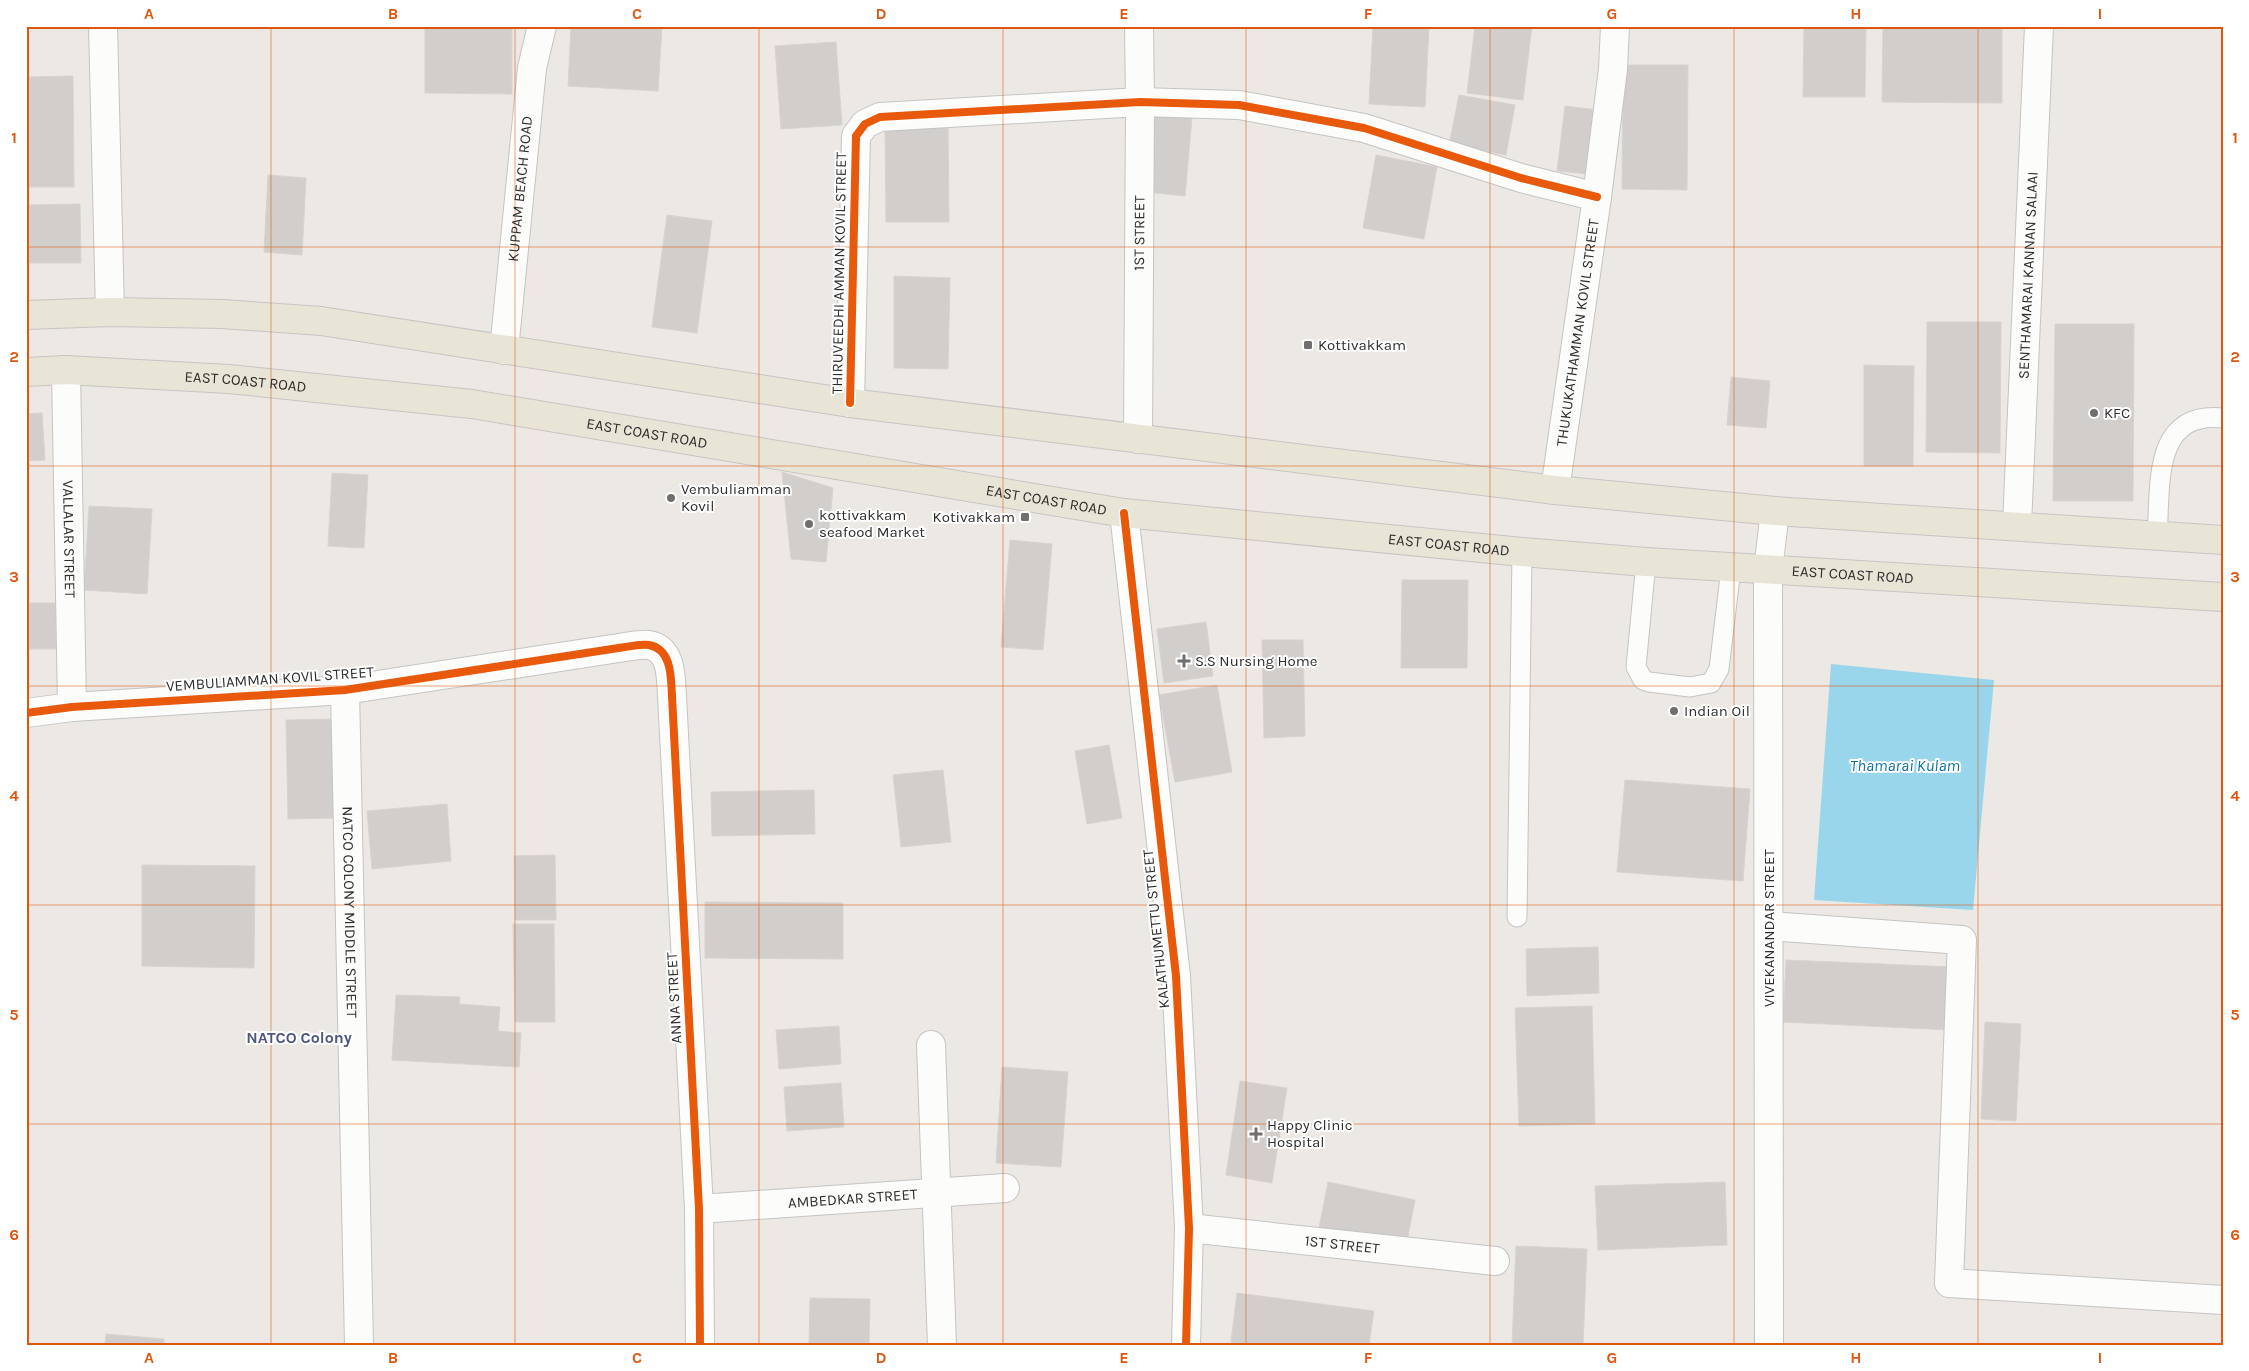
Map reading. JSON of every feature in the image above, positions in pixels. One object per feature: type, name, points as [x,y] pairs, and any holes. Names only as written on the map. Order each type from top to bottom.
[{"type":"main road","points":[[26,315],[110,312],[222,314],[321,321],[850,403],[1555,490],[1775,511],[2016,525],[2223,540]]},
{"type":"main road","name":"EAST COAST ROAD","points":[[26,372],[66,370],[230,379],[472,404],[1124,513],[1522,552],[1646,562],[2223,597]]},
{"type":"street","points":[[103,26],[110,312]]},
{"type":"street","name":"KUPPAM BEACH ROAD","points":[[504,350],[532,68],[542,26]]},
{"type":"street","name":"1ST STREET","points":[[1138,26],[1140,102],[1138,440]]},
{"type":"street","name":"THUKUKATHAMMAN KOVIL STREET","points":[[1555,490],[1598,196],[1613,69],[1615,26]]},
{"type":"street","name":"SENTHAMARAI KANNAN SALAAI","points":[[2016,525],[2039,26]]},
{"type":"street","name":"THIRUVEEDHI AMMAN KOVIL STREET","points":[[850,403],[856,136],[865,124],[880,117],[1140,102],[1239,105],[1364,128],[1521,178],[1598,196]]},
{"type":"street","name":"VALLALAR STREET","points":[[66,370],[72,707]]},
{"type":"street","name":"VIVEKANANDAR STREET","points":[[1769,1345],[1768,570],[1775,511]]},
{"type":"street","name":"KALATHUMETTU STREET","points":[[1124,513],[1176,976],[1189,1228],[1186,1345]]},
{"type":"street","name":"VEMBULIAMMAN KOVIL STREET","points":[[26,713],[72,707],[346,690],[625,646],[651,645],[663,652]]},
{"type":"street","name":"ANNA STREET","points":[[663,652],[670,669],[672,696],[699,1209],[700,1345]]},
{"type":"street","name":"NATCO COLONY MIDDLE STREET","points":[[346,690],[359,1345]]},
{"type":"street","points":[[1769,926],[1962,940],[1948,1283],[2223,1300]]},
{"type":"street","points":[[931,1045],[942,1345]]},
{"type":"street","name":"AMBEDKAR STREET","points":[[699,1209],[1005,1188]]},
{"type":"street","name":"1ST STREET","points":[[1189,1228],[1495,1261]]},
{"type":"lane","points":[[2157,536],[2164,454],[2172,435],[2189,422],[2212,417],[2223,418]]},
{"type":"lane","points":[[1517,917],[1522,552]]},
{"type":"lane","points":[[1646,562],[1636,667],[1643,680],[1690,688],[1711,683],[1719,669],[1731,568]]},
{"type":"water","name":"Thamarai Kulam","points":[[1831,664],[1994,680],[1973,910],[1814,900]]},
{"type":"building","points":[[425,26],[512,26],[512,94],[425,93]]},
{"type":"building","points":[[571,26],[662,26],[658,91],[568,86]]},
{"type":"building","points":[[1373,26],[1429,26],[1425,107],[1369,104]]},
{"type":"building","points":[[1475,26],[1532,26],[1523,100],[1467,93]]},
{"type":"building","points":[[1804,26],[1866,26],[1865,97],[1803,97]]},
{"type":"building","points":[[1883,26],[2002,26],[2002,103],[1882,102]]},
{"type":"building","points":[[836,42],[842,125],[781,129],[775,46]]},
{"type":"building","points":[[1623,65],[1688,65],[1687,190],[1622,189]]},
{"type":"building","points":[[73,76],[74,187],[26,187],[26,77]]},
{"type":"building","points":[[1459,95],[1515,105],[1506,155],[1449,145]]},
{"type":"building","points":[[1565,106],[1597,110],[1588,174],[1557,171]]},
{"type":"building","points":[[1153,115],[1192,118],[1185,196],[1147,192]]},
{"type":"building","points":[[885,123],[948,123],[949,222],[886,222]]},
{"type":"building","points":[[1376,155],[1437,167],[1424,239],[1363,228]]},
{"type":"building","points":[[268,175],[306,178],[302,255],[264,252]]},
{"type":"building","points":[[80,204],[81,263],[26,263],[26,205]]},
{"type":"building","points":[[667,215],[712,221],[697,333],[652,327]]},
{"type":"building","points":[[894,276],[950,278],[948,369],[894,368]]},
{"type":"building","points":[[1927,322],[2001,322],[2000,453],[1926,452]]},
{"type":"building","name":"KFC","points":[[2055,324],[2134,324],[2133,501],[2053,501]]},
{"type":"building","points":[[1864,365],[1914,366],[1913,466],[1864,466]]},
{"type":"building","points":[[1731,377],[1770,381],[1766,428],[1727,425]]},
{"type":"building","points":[[42,413],[45,460],[26,461],[26,414]]},
{"type":"building","name":"kottivakkam seafood Market","points":[[782,472],[833,488],[826,562],[791,559]]},
{"type":"building","points":[[332,473],[368,475],[364,548],[328,546]]},
{"type":"building","points":[[89,506],[152,509],[147,594],[84,590]]},
{"type":"building","points":[[1010,540],[1052,544],[1043,650],[1001,647]]},
{"type":"building","points":[[1402,580],[1468,580],[1467,668],[1401,668]]},
{"type":"building","points":[[26,603],[55,603],[56,649],[26,649]]},
{"type":"building","points":[[1206,622],[1213,676],[1164,683],[1157,629]]},
{"type":"building","points":[[1262,640],[1303,640],[1305,736],[1264,738]]},
{"type":"building","points":[[1217,685],[1232,772],[1175,782],[1159,695]]},
{"type":"building","points":[[337,719],[338,818],[288,819],[286,720]]},
{"type":"building","points":[[1109,745],[1122,818],[1087,824],[1075,751]]},
{"type":"building","points":[[943,770],[951,842],[901,847],[893,775]]},
{"type":"building","points":[[1625,780],[1750,789],[1743,881],[1617,872]]},
{"type":"building","points":[[814,790],[815,834],[712,836],[711,792]]},
{"type":"building","points":[[447,804],[451,861],[372,869],[367,811]]},
{"type":"building","points":[[555,855],[556,920],[515,920],[514,856]]},
{"type":"building","points":[[142,865],[255,866],[254,968],[142,966]]},
{"type":"building","points":[[705,902],[843,903],[843,959],[705,958]]},
{"type":"building","points":[[513,924],[554,924],[555,1022],[515,1022]]},
{"type":"building","points":[[1598,947],[1599,993],[1527,996],[1526,949]]},
{"type":"building","points":[[1786,960],[1953,967],[1951,1030],[1783,1022]]},
{"type":"building","points":[[396,995],[460,997],[459,1004],[500,1007],[498,1031],[521,1033],[519,1067],[392,1060]]},
{"type":"building","points":[[1592,1006],[1595,1124],[1519,1126],[1515,1008]]},
{"type":"building","points":[[1985,1022],[2021,1024],[2016,1121],[1981,1119]]},
{"type":"building","points":[[839,1026],[841,1064],[779,1069],[776,1030]]},
{"type":"building","points":[[1002,1067],[1068,1072],[1061,1167],[996,1163]]},
{"type":"building","points":[[1240,1081],[1287,1088],[1272,1183],[1226,1175]]},
{"type":"building","points":[[841,1083],[844,1127],[787,1131],[784,1087]]},
{"type":"building","points":[[1328,1182],[1415,1200],[1406,1246],[1319,1228]]},
{"type":"building","points":[[1725,1182],[1727,1245],[1598,1250],[1595,1186]]},
{"type":"building","points":[[1516,1246],[1587,1249],[1583,1345],[1512,1345]]},
{"type":"building","points":[[1237,1293],[1374,1311],[1369,1345],[1253,1345],[1231,1342]]},
{"type":"building","points":[[810,1298],[870,1299],[869,1345],[809,1345]]},
{"type":"building","points":[[106,1334],[164,1339],[164,1345],[105,1345]]},
{"type":"cycle path","points":[[850,403],[856,136],[865,124],[880,117],[1140,102],[1239,105],[1364,128],[1521,178],[1597,197]]},
{"type":"cycle path","points":[[1124,513],[1176,976],[1189,1228],[1186,1345]]},
{"type":"cycle path","points":[[26,713],[72,707],[345,690],[640,645],[649,645],[662,652],[669,665],[672,689],[699,1209],[700,1345]]},
{"type":"place","name":"Kottivakkam","points":[[1308,345]]},
{"type":"place","name":"KFC","points":[[2094,413]]},
{"type":"place","name":"Vembuliamman Kovil","points":[[671,498]]},
{"type":"place","name":"Kotivakkam","points":[[1025,517]]},
{"type":"place","name":"kottivakkam seafood Market","points":[[809,524]]},
{"type":"place","name":"S.S Nursing Home","points":[[1184,661]]},
{"type":"place","name":"Indian Oil","points":[[1674,711]]},
{"type":"place","name":"Happy Clinic Hospital","points":[[1256,1134]]},
{"type":"district","name":"NATCO Colony","points":[[299,1037]]}]
